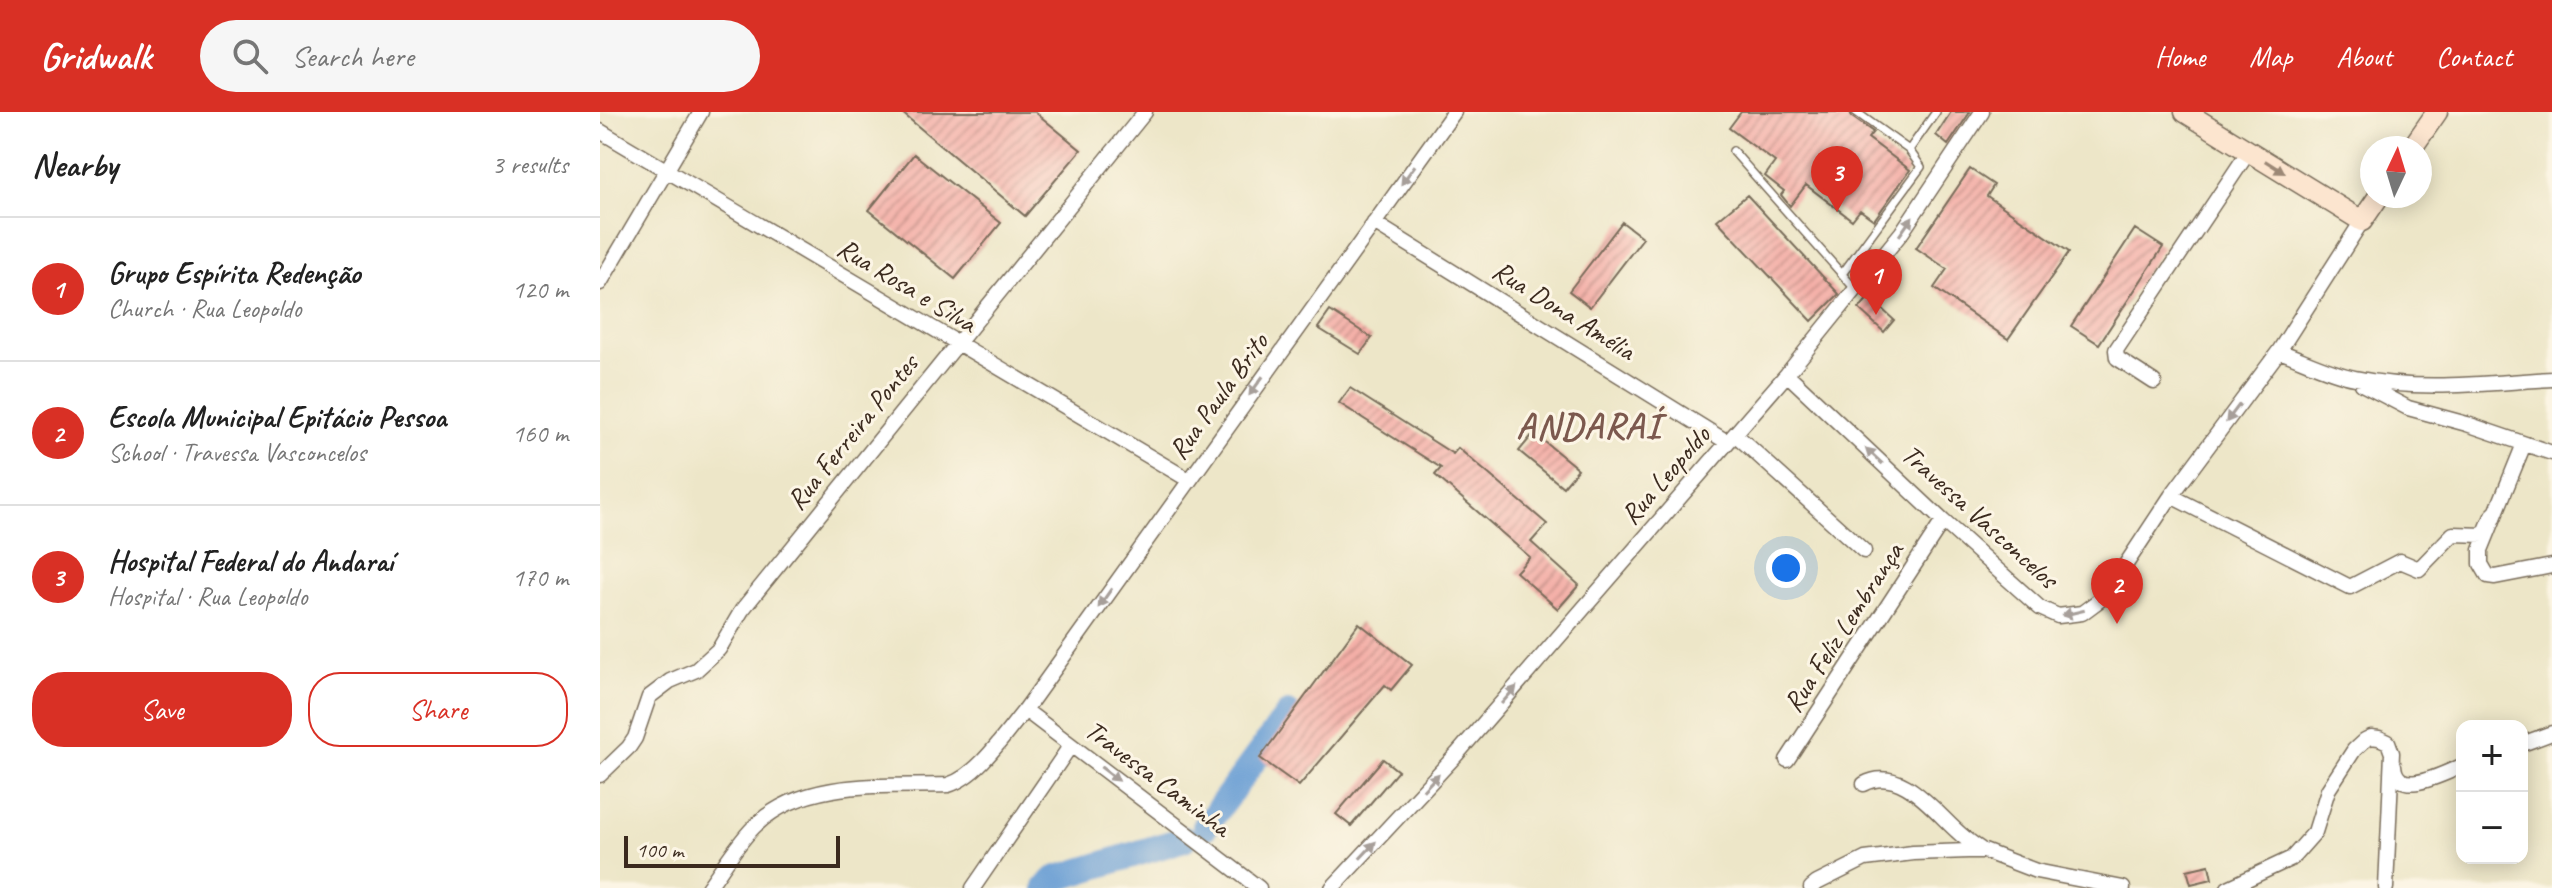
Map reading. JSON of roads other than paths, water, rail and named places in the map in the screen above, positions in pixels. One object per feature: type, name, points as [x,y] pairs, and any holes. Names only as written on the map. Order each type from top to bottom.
[{"type":"street","points":[[600,283],[701,112]]},
{"type":"street","name":"Rua Ferreira Pontes","points":[[600,775],[635,738],[649,697],[670,681],[696,670],[719,649],[742,610],[1145,112]]},
{"type":"street","name":"Rua Paula Brito","points":[[708,888],[756,824],[784,806],[824,791],[862,785],[948,785],[960,781],[979,764],[1025,710],[1454,112]]},
{"type":"street","name":"Rua Leopoldo","points":[[1332,888],[1457,754],[1787,374],[1902,232],[1982,112]]},
{"type":"street","points":[[2185,112],[2362,221],[2371,208]]},
{"type":"street","points":[[2420,136],[2437,112]]},
{"type":"street","name":"Rua Rosa e Silva","points":[[600,131],[1189,480]]},
{"type":"street","points":[[2154,382],[2117,358],[2116,350],[2249,151]]},
{"type":"street","name":"Travessa Vasconcelos","points":[[1787,374],[2040,608],[2058,616],[2082,613],[2105,596],[2171,496],[2279,351],[2362,221]]},
{"type":"street","name":"Rua Dona Amélia","points":[[1374,223],[1732,438],[1864,551]]},
{"type":"street","points":[[2279,351],[2351,377],[2408,408],[2552,453]]},
{"type":"street","points":[[2351,377],[2388,384],[2462,386],[2550,375]]},
{"type":"street","points":[[2524,444],[2496,512],[2480,557],[2481,564],[2488,576],[2495,577],[2552,566]]},
{"type":"street","points":[[2171,496],[2350,587],[2400,561],[2419,569],[2453,534],[2484,535],[2496,512]]},
{"type":"street","name":"Rua Feliz Lembrança","points":[[1787,760],[1943,521]]},
{"type":"street","name":"Travessa Caminha","points":[[1025,710],[1259,888]]},
{"type":"street","points":[[2528,742],[2552,733]]},
{"type":"street","points":[[2231,887],[2292,858],[2315,832],[2328,790],[2354,750],[2365,740],[2379,738],[2390,748],[2394,772],[2407,783],[2414,784],[2456,768]]},
{"type":"street","points":[[973,888],[1071,745]]},
{"type":"street","points":[[2386,888],[2390,748]]},
{"type":"street","points":[[1864,784],[1872,779],[1897,781],[1932,806],[1958,832],[1984,851],[2036,871],[2123,888]]},
{"type":"street","points":[[1811,888],[1865,859],[1952,850],[1984,851]]},
{"type":"lane","points":[[1842,274],[1921,167],[1909,150],[1856,112]]},
{"type":"lane","points":[[1909,150],[1936,112]]},
{"type":"lane","points":[[1733,151],[1856,290]]},
{"type":"waterway","points":[[1205,827],[1288,714]]},
{"type":"waterway","points":[[1046,888],[1055,879],[1184,839]]},
{"type":"place","name":"Hospital Federal do Andaraí","points":[[1837,212]]},
{"type":"place","name":"Grupo Espírita Redenção","points":[[1876,315]]},
{"type":"place","name":"Escola Municipal Epitácio Pessoa","points":[[2117,624]]},
{"type":"district","name":"ANDARAÍ","points":[[1589,426]]}]
